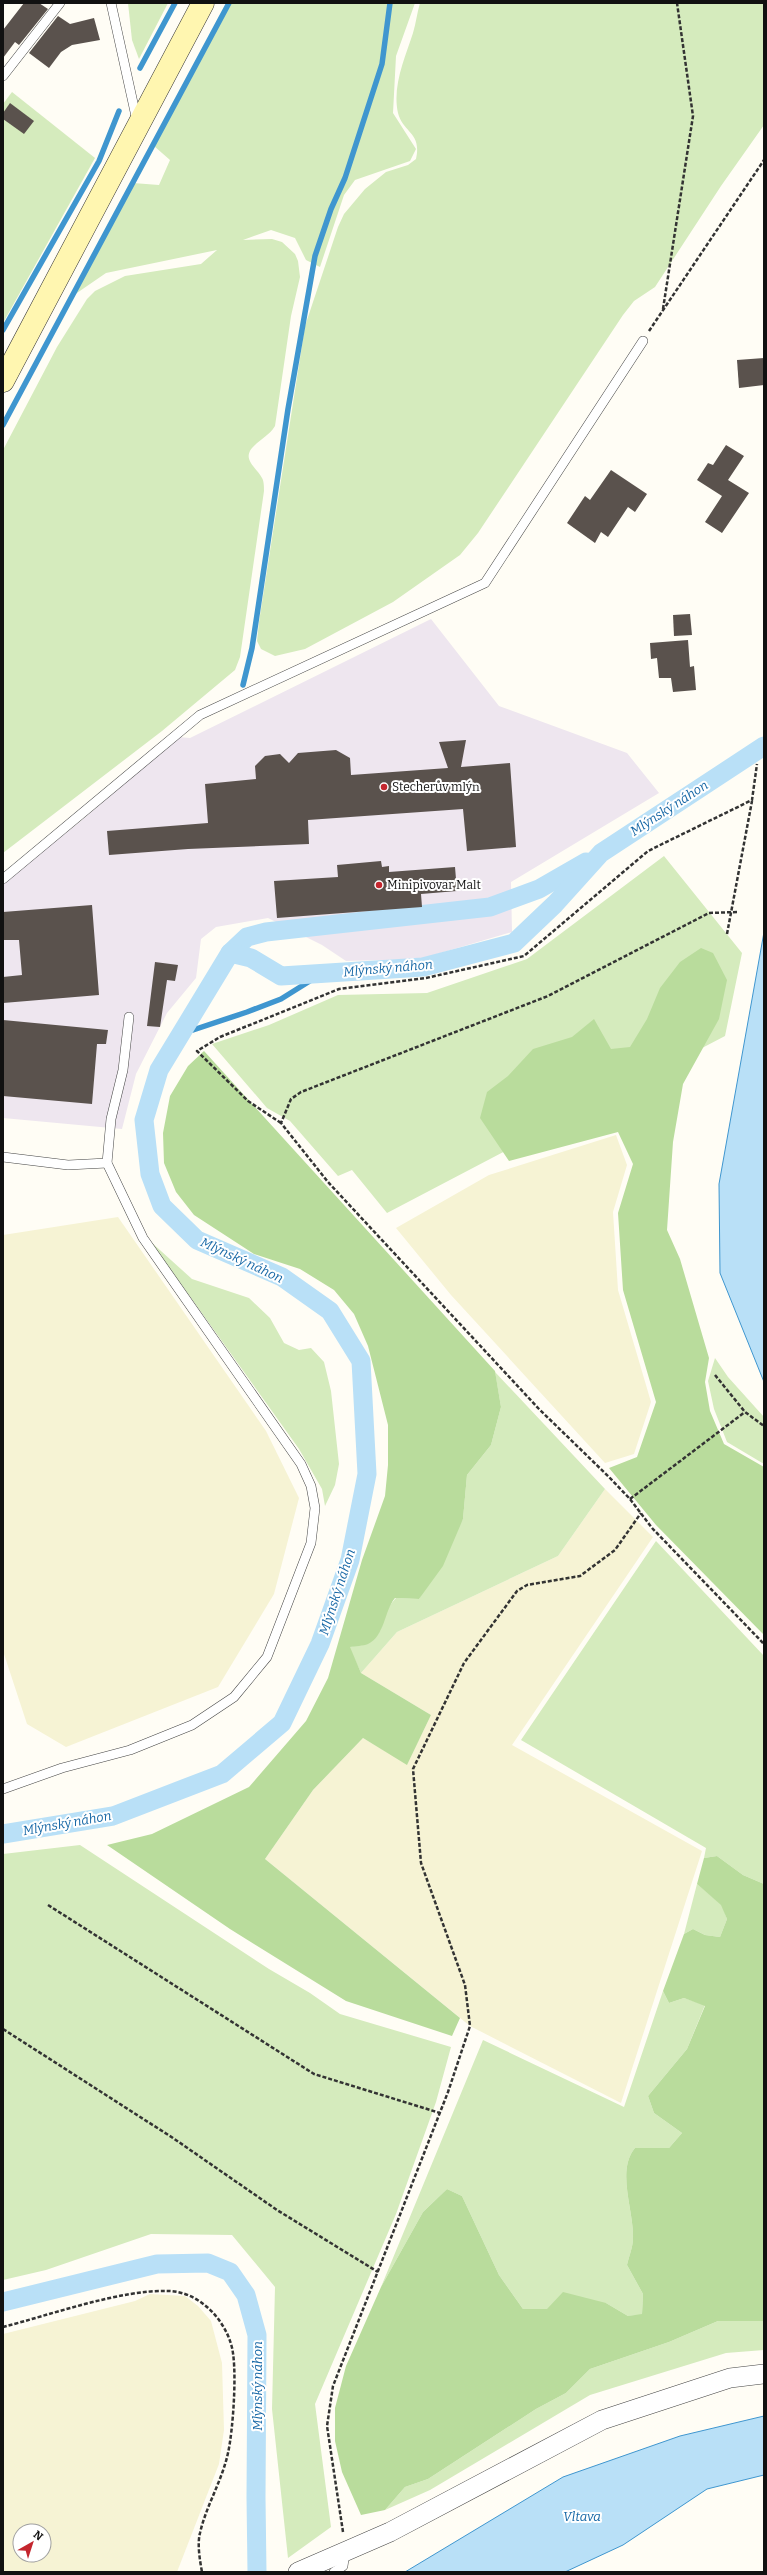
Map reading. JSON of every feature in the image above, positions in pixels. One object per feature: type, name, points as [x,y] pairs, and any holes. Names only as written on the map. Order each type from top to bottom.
[{"type":"main road","points":[[3,381],[203,3]]},
{"type":"street","points":[[298,2572],[390,2532],[602,2420],[730,2378],[764,2374]]},
{"type":"lane","points":[[3,76],[60,3]]},
{"type":"lane","points":[[111,3],[138,126]]},
{"type":"lane","points":[[3,879],[200,715],[485,583],[642,341]]},
{"type":"lane","points":[[3,1789],[62,1768],[130,1750],[192,1725],[234,1697],[267,1657],[311,1543],[315,1508],[311,1486],[301,1464],[143,1238],[107,1163],[111,1119],[122,1070],[129,1017]]},
{"type":"lane","points":[[3,1157],[68,1165],[107,1163]]},
{"type":"lane","points":[[334,2572],[343,2566],[345,2552]]},
{"type":"path","points":[[663,309],[692,116],[677,3]]},
{"type":"path","points":[[642,341],[764,160]]},
{"type":"path","points":[[727,934],[752,800],[757,764]]},
{"type":"path","points":[[752,800],[648,851],[524,956],[426,978],[340,989],[220,1037],[196,1051],[248,1101],[281,1123],[328,1182],[539,1409],[630,1499],[652,1528],[764,1644]]},
{"type":"path","points":[[281,1123],[291,1099],[300,1092],[548,996],[709,913],[731,911],[737,912]]},
{"type":"path","points":[[715,1375],[745,1412],[764,1426]]},
{"type":"path","points":[[630,1499],[745,1412]]},
{"type":"path","points":[[345,2552],[327,2426],[333,2386],[440,2113],[470,2026],[465,1986],[421,1864],[412,1769],[464,1663],[517,1591],[527,1585],[580,1576],[615,1550],[641,1513]]},
{"type":"path","points":[[48,1905],[314,2074],[440,2113]]},
{"type":"path","points":[[3,2029],[174,2138],[277,2210],[378,2272]]},
{"type":"path","points":[[3,2327],[126,2295],[169,2291],[197,2298],[216,2315],[231,2344],[234,2379],[228,2452],[219,2486],[199,2534],[202,2572]]},
{"type":"shaded area","points":[[431,619],[499,706],[627,753],[659,793],[511,882],[512,932],[420,959],[346,961],[322,945],[268,918],[216,927],[201,939],[196,978],[167,1013],[136,1074],[122,1129],[3,1118],[3,883],[81,821],[178,737],[190,738]]},
{"type":"shaded area","points":[[616,1135],[627,1165],[613,1212],[618,1290],[651,1402],[634,1454],[605,1463],[451,1295],[396,1228],[489,1175]]},
{"type":"shaded area","points":[[118,1217],[266,1431],[299,1498],[274,1594],[218,1687],[66,1747],[27,1724],[3,1651],[3,1235]]},
{"type":"shaded area","points":[[605,1489],[653,1537],[512,1745],[702,1851],[621,2103],[470,2026],[265,1859],[313,1790],[363,1738],[407,1764],[431,1715],[361,1673],[397,1632],[558,1556]]},
{"type":"shaded area","points":[[150,2294],[185,2296],[198,2306],[211,2321],[222,2363],[224,2430],[219,2464],[177,2572],[3,2572],[3,2334],[135,2301]]},
{"type":"green space","points":[[128,3],[168,3],[139,59],[132,40]]},
{"type":"green space","points":[[228,3],[415,3],[396,56],[393,113],[416,149],[410,161],[355,180],[344,195],[320,267],[306,260],[295,238],[271,230],[243,240],[272,239],[282,242],[295,254],[298,261],[300,277],[291,316],[275,426],[249,452],[249,460],[251,464],[263,479],[264,491],[240,657],[235,670],[162,731],[3,853],[3,450],[57,347],[87,299],[95,291],[125,276],[201,264],[217,250],[106,273],[74,295],[133,183],[159,185],[170,160],[154,146]]},
{"type":"green space","points":[[420,3],[764,4],[764,125],[721,186],[655,287],[634,301],[623,315],[478,533],[460,555],[393,602],[305,649],[275,656],[261,649],[257,641],[305,326],[338,227],[344,214],[365,189],[386,172],[408,165],[416,159],[417,150],[414,138],[400,120],[398,113],[397,93],[400,72],[413,33]]},
{"type":"green space","points":[[12,92],[95,158],[3,323],[3,104]]},
{"type":"green space","points":[[664,856],[742,953],[725,1036],[387,1213],[352,1170],[338,1176],[290,1121],[267,1108],[212,1044],[269,1025],[338,995],[427,993],[527,959]]},
{"type":"green space","points":[[701,948],[713,953],[727,980],[719,1019],[683,1084],[673,1142],[667,1230],[680,1259],[709,1358],[705,1382],[710,1411],[724,1444],[764,1467],[764,1635],[656,1525],[609,1468],[637,1457],[656,1402],[623,1290],[618,1213],[633,1164],[618,1132],[509,1161],[480,1118],[487,1092],[508,1076],[533,1049],[572,1037],[594,1019],[611,1049],[630,1047],[647,1019],[660,988],[680,962]]},
{"type":"green space","points":[[204,1051],[495,1371],[501,1407],[491,1445],[467,1475],[463,1519],[443,1566],[419,1599],[395,1598],[391,1603],[378,1635],[374,1640],[366,1645],[350,1647],[361,1673],[431,1715],[407,1765],[363,1738],[313,1790],[265,1859],[460,2018],[452,2036],[346,2001],[230,1929],[107,1845],[152,1834],[249,1787],[306,1721],[328,1678],[362,1560],[385,1496],[388,1465],[388,1425],[368,1346],[354,1314],[334,1290],[300,1269],[254,1254],[194,1215],[176,1192],[164,1163],[163,1133],[170,1096],[188,1066]]},
{"type":"green space","points":[[151,1242],[192,1279],[249,1298],[270,1318],[284,1343],[299,1350],[311,1348],[324,1362],[331,1391],[339,1464],[335,1485],[325,1506],[322,1489],[299,1449]]},
{"type":"green space","points":[[715,1358],[728,1377],[764,1417],[764,1464],[727,1442],[714,1409],[708,1381]]},
{"type":"green space","points":[[495,1372],[605,1489],[558,1556],[397,1632],[361,1673],[349,1647],[373,1639],[378,1634],[389,1607],[396,1598],[419,1599],[463,1519],[467,1475],[491,1445],[501,1407]]},
{"type":"green space","points":[[656,1541],[764,1656],[764,1884],[743,1875],[717,1856],[704,1858],[706,1848],[521,1740]]},
{"type":"green space","points":[[80,1845],[269,1969],[310,1993],[340,2014],[451,2047],[436,2102],[396,2214],[315,2404],[331,2527],[288,2558],[272,2409],[275,2287],[232,2235],[151,2234],[46,2270],[3,2280],[3,1854]]},
{"type":"green space","points":[[717,1856],[743,1875],[764,1884],[764,2321],[718,2321],[669,2342],[590,2369],[566,2393],[536,2409],[428,2479],[405,2487],[385,2510],[361,2515],[342,2472],[335,2441],[335,2408],[346,2366],[381,2287],[423,2212],[447,2189],[462,2196],[499,2275],[523,2309],[547,2309],[563,2292],[606,2303],[628,2316],[642,2314],[643,2294],[627,2265],[632,2248],[633,2227],[627,2191],[627,2168],[630,2157],[635,2148],[669,2148],[682,2133],[654,2113],[648,2096],[687,2049],[705,2006],[684,1998],[669,2003],[663,1991],[684,1934],[693,1929],[705,1935],[720,1937],[727,1919],[721,1905],[697,1884],[704,1858]]},
{"type":"green space","points":[[697,1884],[722,1905],[727,1919],[720,1937],[705,1935],[693,1929],[684,1934]]},
{"type":"green space","points":[[663,1991],[669,2003],[684,1998],[705,2005],[687,2049],[648,2096],[654,2113],[682,2133],[669,2148],[635,2148],[630,2157],[627,2168],[627,2191],[633,2227],[633,2238],[627,2265],[643,2294],[642,2315],[628,2316],[606,2303],[547,2309],[523,2309],[499,2275],[462,2196],[447,2189],[423,2212],[381,2287],[483,2040],[624,2107]]},
{"type":"green space","points":[[718,2321],[764,2321],[764,2350],[726,2353],[590,2395],[430,2490],[385,2510],[405,2487],[428,2479],[536,2409],[566,2393],[590,2369],[669,2342]]},
{"type":"water","points":[[764,738],[764,755],[722,776]]},
{"type":"water","points":[[764,932],[764,1382],[720,1273],[719,1184]]},
{"type":"water","name":"Vltava","points":[[764,2416],[764,2475],[707,2489],[623,2545],[565,2572],[405,2572],[563,2477],[680,2436]]},
{"type":"building","points":[[24,3],[39,3],[48,9],[19,45],[15,42],[3,58],[3,30]]},
{"type":"building","points":[[58,16],[70,24],[94,18],[100,40],[72,45],[61,52],[49,68],[29,53]]},
{"type":"building","points":[[10,103],[34,121],[24,134],[3,119],[3,113]]},
{"type":"building","points":[[764,358],[764,385],[739,388],[737,360]]},
{"type":"building","points":[[726,445],[744,456],[728,480],[749,493],[722,533],[705,522],[722,496],[697,480],[708,463],[713,465]]},
{"type":"building","points":[[611,470],[647,494],[635,512],[628,507],[608,537],[601,532],[595,543],[567,523],[585,496],[590,500]]},
{"type":"building","points":[[690,614],[692,635],[674,636],[673,615]]},
{"type":"building","points":[[688,640],[690,667],[694,666],[696,690],[673,692],[671,678],[659,678],[657,658],[651,659],[650,643]]},
{"type":"building","name":"Stecherův mlýn","points":[[466,740],[461,767],[510,763],[516,847],[467,851],[463,809],[308,820],[309,844],[188,849],[109,855],[107,831],[208,823],[205,784],[256,779],[255,766],[265,756],[280,754],[289,763],[298,753],[336,750],[350,758],[351,775],[448,768],[439,742]]},
{"type":"building","name":"Minipivovar Malt","points":[[381,861],[382,867],[389,866],[389,872],[455,867],[457,891],[421,894],[422,907],[277,918],[274,881],[338,877],[337,865]]},
{"type":"building","points":[[92,905],[99,995],[3,1003],[3,977],[22,975],[19,940],[3,940],[3,912]]},
{"type":"building","points":[[155,962],[178,965],[175,981],[167,980],[160,1027],[147,1026]]},
{"type":"building","points":[[3,1020],[108,1030],[106,1044],[97,1044],[92,1104],[3,1096]]},
{"type":"waterway","points":[[140,68],[175,3]]},
{"type":"waterway","points":[[3,425],[229,3]]},
{"type":"waterway","points":[[243,685],[252,648],[288,409],[315,256],[331,209],[345,178],[382,64],[390,3]]},
{"type":"waterway","points":[[3,330],[99,161],[119,111]]},
{"type":"waterway","name":"Mlýnský náhon","points":[[3,1834],[113,1816],[222,1774],[282,1723],[320,1644],[350,1560],[367,1474],[361,1361],[330,1311],[282,1277],[197,1240],[162,1206],[150,1174],[144,1120],[159,1070],[230,953],[251,958],[281,976],[423,967],[514,943],[555,904],[601,853],[764,746]]},
{"type":"waterway","points":[[230,953],[247,937],[266,932],[490,907],[539,889],[586,862]]},
{"type":"waterway","points":[[181,1034],[281,999],[321,974]]},
{"type":"waterway","name":"Mlýnský náhon","points":[[3,2302],[157,2264],[208,2263],[230,2272],[246,2295],[257,2335],[257,2572]]},
{"type":"place","name":"Stecherův mlýn","points":[[384,787]]},
{"type":"place","name":"Minipivovar Malt","points":[[379,885]]}]
